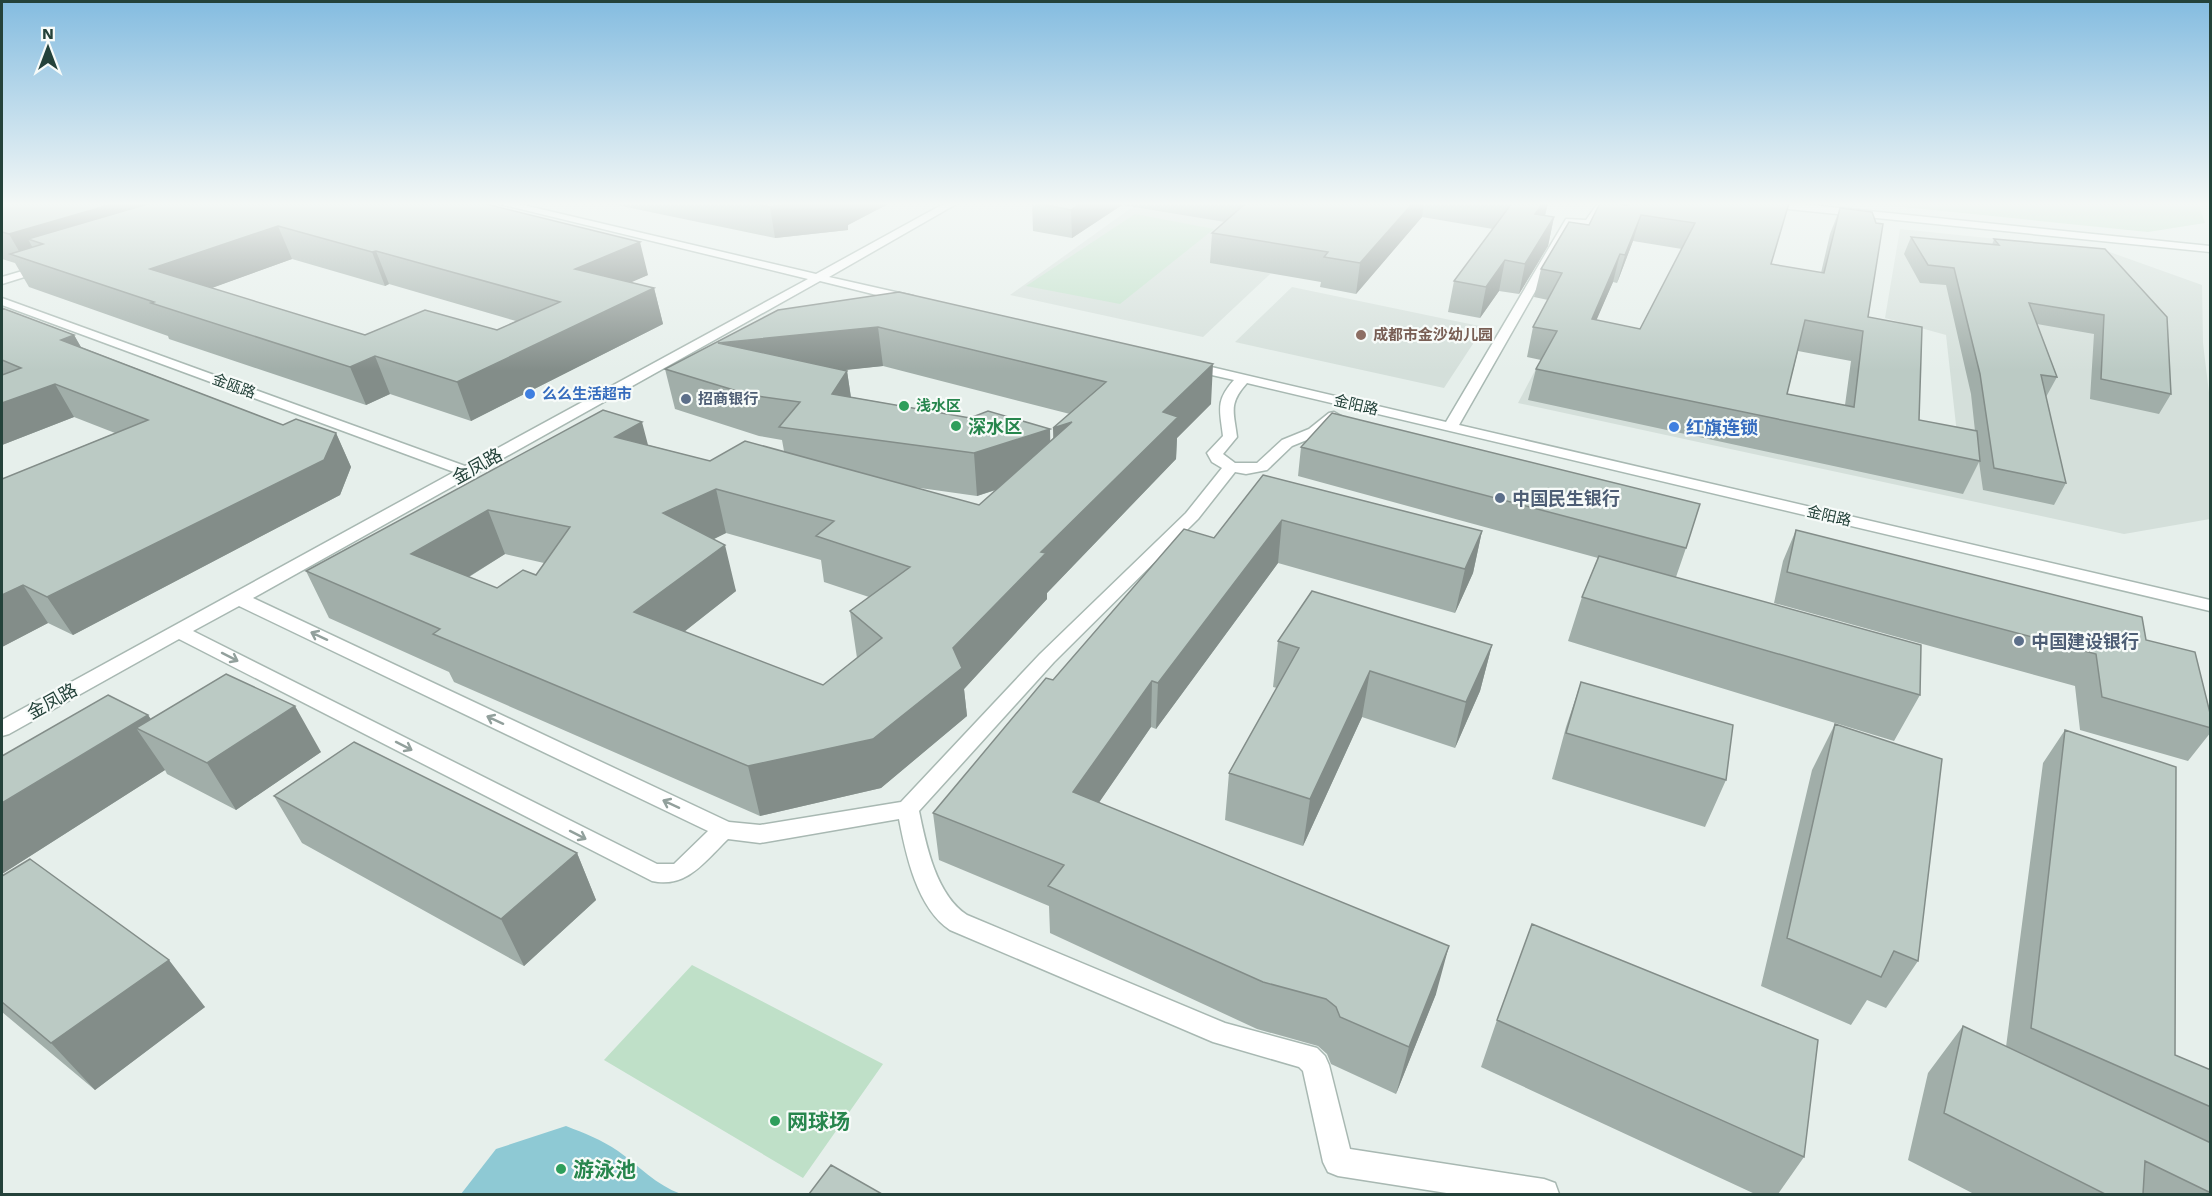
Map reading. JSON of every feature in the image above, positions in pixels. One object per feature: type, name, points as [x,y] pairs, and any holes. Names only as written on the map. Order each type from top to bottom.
[{"type":"street","points":[[737,259],[919,302]]},
{"type":"street","name":"金凤路","points":[[2,729],[853,259]]},
{"type":"street","points":[[1450,427],[1548,259]]},
{"type":"street","points":[[2,281],[57,264]]},
{"type":"street","name":"金瓯路","points":[[2,301],[467,472]]},
{"type":"street","name":"金阳路","points":[[1178,363],[2211,606]]},
{"type":"street","points":[[1244,378],[1227,399],[1226,419],[1230,437],[1215,453],[1217,459],[1231,467],[1246,469],[1262,466],[1287,443],[1323,427],[1348,403]]},
{"type":"street","points":[[238,598],[724,829],[760,834],[908,809],[1047,658],[1178,531],[1231,467]]},
{"type":"street","points":[[178,631],[652,872],[667,874],[682,870],[724,829]]},
{"type":"street","points":[[908,809],[911,827],[931,886],[943,910],[954,920],[968,928],[1222,1034],[1307,1057],[1315,1065],[1338,1162],[1544,1194]]},
{"type":"shaded area","points":[[1060,259],[1286,259],[1203,337],[1010,295]]},
{"type":"shaded area","points":[[1895,259],[2129,259],[2202,285],[2203,343],[2210,401],[2210,519],[2124,534],[1518,403],[1539,363],[1958,443],[1946,335],[1885,318]]},
{"type":"shaded area","name":"成都市金沙幼儿园","points":[[1292,287],[1484,327],[1444,388],[1235,342]]},
{"type":"green space","points":[[1067,259],[1177,259],[1120,304],[1026,286]]},
{"type":"green space","name":"网球场","points":[[692,965],[883,1064],[803,1178],[604,1060]]},
{"type":"water","name":"游泳池","points":[[566,1126],[612,1147],[656,1180],[681,1194],[461,1194],[496,1149]]},
{"type":"building","points":[[24,259],[180,259],[150,269],[365,335],[425,310],[497,330],[560,302],[404,259],[600,259],[575,269],[654,288],[457,382],[375,356],[350,367],[151,303],[154,302]]},
{"type":"building","points":[[1335,259],[1364,259],[1360,263]]},
{"type":"building","points":[[1470,259],[1528,259],[1525,264],[1505,260],[1486,287],[1454,281]]},
{"type":"building","points":[[1547,259],[1618,259],[1592,319],[1640,329],[1676,259],[1773,259],[1771,264],[1824,273],[1827,259],[1877,259],[1868,317],[1922,327],[1919,420],[1977,431],[1980,461],[1536,369],[1557,331],[1533,327],[1562,273],[1541,269]],"holes":[[[1805,320],[1863,331],[1854,407],[1787,394]]]},
{"type":"building","points":[[1924,259],[2114,259],[2167,317],[2171,394],[2101,379],[2104,315],[2029,303],[2057,377],[2041,375],[2066,483],[1994,468],[1980,374],[1954,268],[1928,265]]},
{"type":"building","points":[[899,292],[1213,364],[1163,412],[1178,417],[1041,552],[1046,553],[953,648],[962,668],[873,739],[748,766],[433,634],[440,629],[306,571],[603,410],[642,422],[615,437],[710,461],[745,441],[979,505],[1072,422],[1053,428],[1106,382],[878,327],[718,343],[847,371],[832,394],[970,418],[988,411],[1050,429],[974,453],[779,427],[800,402],[750,395],[665,369],[778,310]],"holes":[[[716,489],[834,521],[816,536],[910,567],[850,611],[882,638],[823,685],[634,612],[725,545],[663,513]],[[488,510],[570,527],[536,575],[523,570],[497,588],[411,554]]]},
{"type":"building","points":[[2,308],[74,335],[61,340],[283,425],[296,419],[336,433],[324,460],[47,597],[23,585],[2,595],[2,479],[148,420],[55,384],[2,403],[2,375],[21,368],[2,360]]},
{"type":"building","points":[[1332,413],[1700,504],[1686,548],[1301,447]]},
{"type":"building","points":[[1263,475],[1482,531],[1465,569],[1282,520],[1158,683],[1152,681],[1073,792],[1449,946],[1409,1047],[1340,1017],[1336,1007],[1326,999],[1263,982],[1048,886],[1064,865],[933,813],[1046,678],[1053,680],[1184,529],[1214,538]]},
{"type":"building","points":[[1796,530],[2142,617],[2146,640],[2195,652],[2211,717],[2211,728],[2102,697],[2096,654],[1787,572]]},
{"type":"building","points":[[1599,556],[1921,645],[1920,695],[1582,597]]},
{"type":"building","points":[[1312,591],[1492,645],[1466,702],[1370,671],[1310,799],[1229,773],[1299,648],[1278,641]]},
{"type":"building","points":[[226,674],[295,706],[207,763],[136,728]]},
{"type":"building","points":[[1581,682],[1733,725],[1726,780],[1566,733]]},
{"type":"building","points":[[108,695],[148,715],[2,803],[2,756]]},
{"type":"building","points":[[1835,724],[1942,759],[1918,961],[1894,951],[1881,977],[1787,938]]},
{"type":"building","points":[[2065,730],[2176,767],[2175,1055],[2211,1070],[2211,1107],[2031,1028]]},
{"type":"building","points":[[354,742],[577,853],[501,919],[274,796]]},
{"type":"building","points":[[30,859],[169,960],[51,1043],[2,1002],[2,876]]},
{"type":"building","points":[[1532,924],[1818,1040],[1804,1157],[1497,1020]]},
{"type":"building","points":[[1963,1026],[2211,1143],[2211,1193],[2145,1161],[2143,1194],[2105,1194],[1944,1113]]},
{"type":"building","points":[[831,1165],[882,1194],[809,1194]]},
{"type":"place","name":"成都市金沙幼儿园","points":[[1361,335]]},
{"type":"place","name":"么么生活超市","points":[[530,394]]},
{"type":"place","name":"招商银行","points":[[686,399]]},
{"type":"place","name":"浅水区","points":[[904,406]]},
{"type":"place","name":"深水区","points":[[956,426]]},
{"type":"place","name":"红旗连锁","points":[[1674,427]]},
{"type":"place","name":"中国民生银行","points":[[1500,498]]},
{"type":"place","name":"中国建设银行","points":[[2019,641]]},
{"type":"place","name":"网球场","points":[[775,1121]]},
{"type":"place","name":"游泳池","points":[[561,1169]]}]
